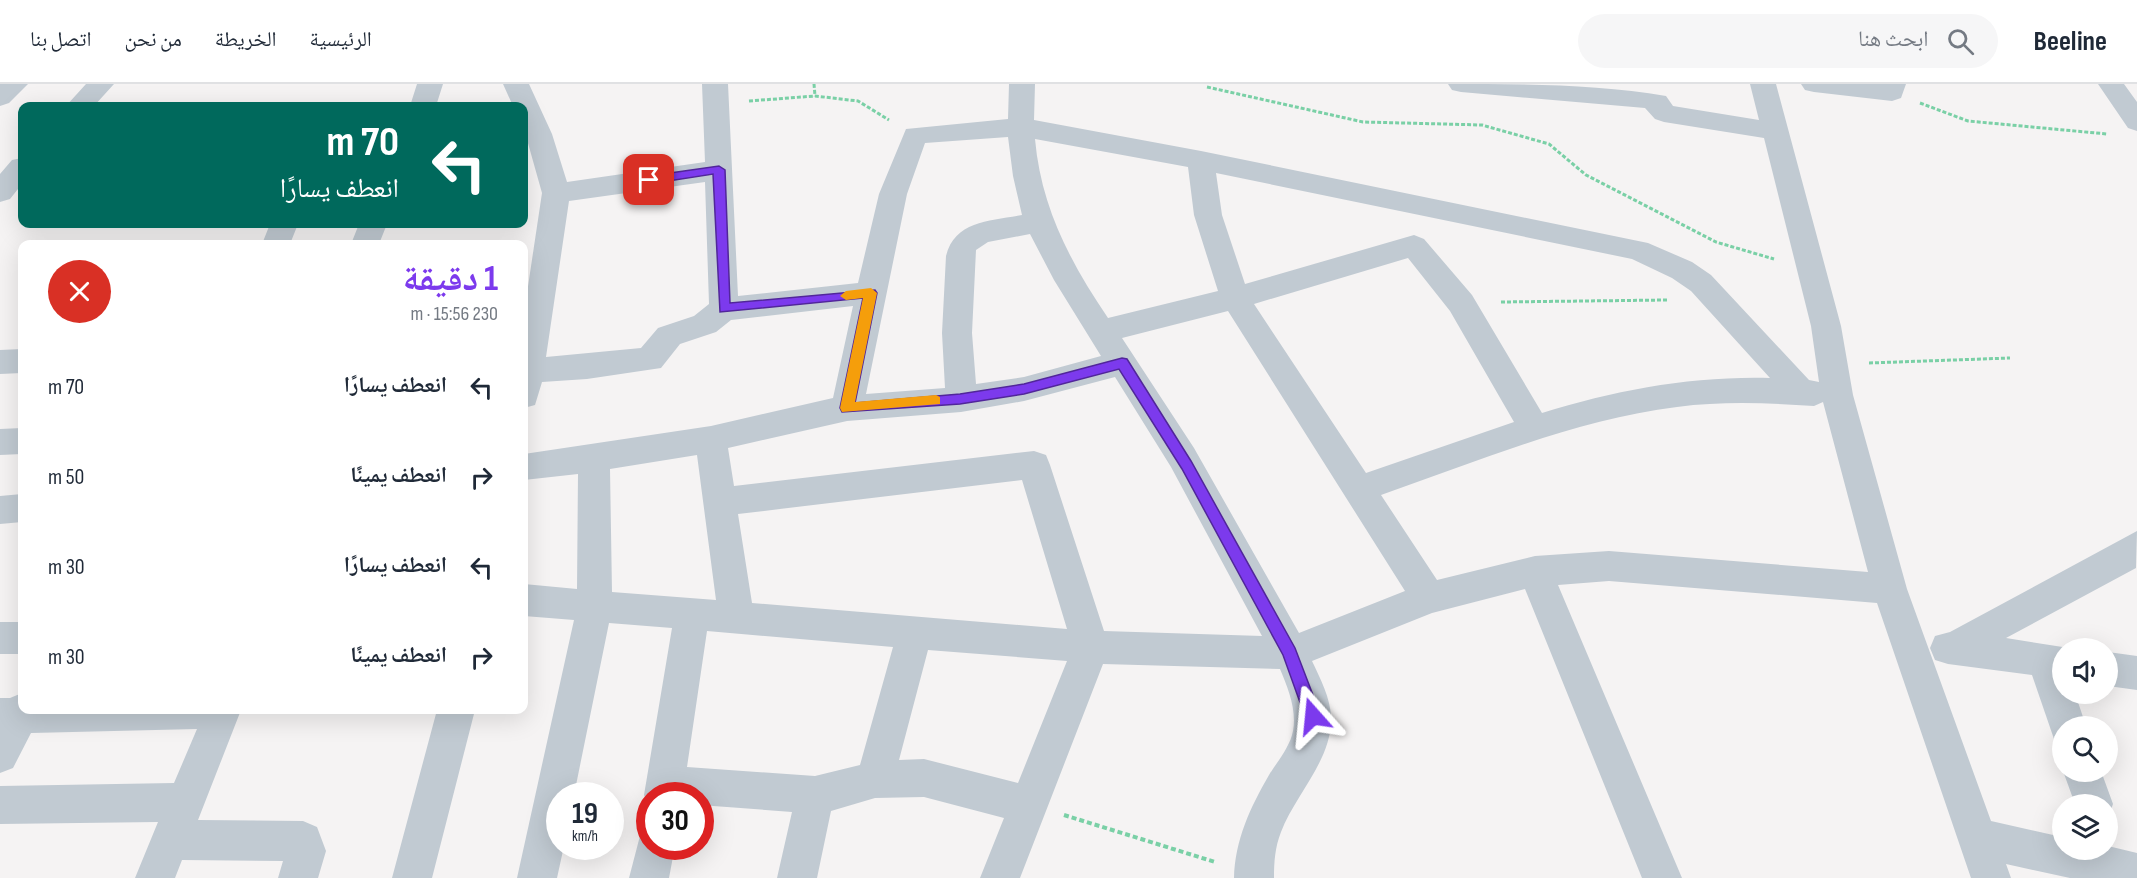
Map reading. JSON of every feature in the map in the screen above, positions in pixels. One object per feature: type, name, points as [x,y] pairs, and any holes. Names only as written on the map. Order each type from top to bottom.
[{"type":"street","points":[[0,97],[15,84]]},
{"type":"street","points":[[83,102],[101,84]]},
{"type":"street","points":[[424,102],[429,84]]},
{"type":"street","points":[[1022,84],[1024,112],[1021,127],[1032,198],[1040,222],[1101,331],[1186,465],[1290,653],[1308,698],[1313,716],[1313,735],[1270,807],[1257,841],[1254,876]]},
{"type":"street","points":[[1461,84],[1645,99],[1657,102],[1664,113],[1774,131]]},
{"type":"street","points":[[1763,84],[1826,326],[1834,379],[1890,589],[1991,878]]},
{"type":"street","points":[[1814,84],[1892,88]]},
{"type":"street","points":[[2111,84],[2137,122]]},
{"type":"street","points":[[715,93],[724,309]]},
{"type":"street","points":[[528,114],[539,134],[556,193],[530,326],[528,354]]},
{"type":"street","points":[[847,408],[893,194],[915,135],[1021,127],[1201,160],[1371,197],[1638,250],[1682,270],[1719,300],[1801,392]]},
{"type":"street","points":[[1201,160],[1208,215],[1235,298],[1429,598]]},
{"type":"street","points":[[556,193],[719,170]]},
{"type":"street","points":[[0,192],[18,172]]},
{"type":"street","points":[[0,197],[18,198]]},
{"type":"street","points":[[1371,197],[1461,303],[1534,428]]},
{"type":"street","points":[[960,399],[957,333],[960,256],[963,244],[980,232],[1040,222]]},
{"type":"street","points":[[1101,331],[1235,298],[1414,246]]},
{"type":"street","points":[[528,382],[587,367],[650,359],[669,336],[705,324],[724,309],[871,293]]},
{"type":"street","points":[[0,362],[18,361]]},
{"type":"street","points":[[528,466],[594,458],[711,439],[847,408],[960,399],[1024,389],[1122,363]]},
{"type":"street","points":[[1359,489],[1534,428],[1661,397],[1762,390],[1801,392],[1834,379]]},
{"type":"street","points":[[711,439],[736,617]]},
{"type":"street","points":[[0,442],[18,441]]},
{"type":"street","points":[[537,878],[595,605],[594,458]]},
{"type":"street","points":[[721,502],[1034,465],[1090,647],[1000,878]]},
{"type":"street","points":[[0,510],[18,508]]},
{"type":"street","points":[[1954,648],[2124,557],[2137,546]]},
{"type":"street","points":[[528,600],[1090,647],[1290,653],[1429,598],[1535,571],[1609,566],[1890,589]]},
{"type":"street","points":[[1535,571],[1662,878]]},
{"type":"street","points":[[665,782],[692,613]]},
{"type":"street","points":[[875,779],[915,632]]},
{"type":"street","points":[[0,638],[18,638]]},
{"type":"street","points":[[1908,643],[2052,661]]},
{"type":"street","points":[[2118,670],[2137,673]]},
{"type":"street","points":[[0,755],[14,713]]},
{"type":"street","points":[[155,878],[220,714]]},
{"type":"street","points":[[412,878],[455,714]]},
{"type":"street","points":[[714,791],[814,795],[842,790],[875,779],[924,777],[1029,805]]},
{"type":"street","points":[[797,878],[814,795]]},
{"type":"street","points":[[0,805],[184,802]]},
{"type":"street","points":[[1975,837],[2120,862]]},
{"type":"street","points":[[170,840],[303,841],[306,851],[298,878]]},
{"type":"street","points":[[649,878],[652,860]]},
{"type":"path","points":[[814,84],[815,96]]},
{"type":"path","points":[[1207,87],[1364,122],[1482,125],[1549,144],[1586,175],[1716,242],[1812,270]]},
{"type":"path","points":[[1892,88],[1968,121],[2115,135]]},
{"type":"path","points":[[715,93],[815,96],[858,101],[915,135]]},
{"type":"path","points":[[1461,303],[1719,300]]},
{"type":"path","points":[[1834,379],[2010,358]]},
{"type":"path","points":[[1029,805],[1254,876]]},
{"type":"slow traffic","points":[[846,296],[871,293],[847,408],[936,400]]},
{"type":"route","points":[[649,180],[719,170],[724,309],[871,293],[847,408],[960,399],[1024,389],[1122,363],[1186,465],[1290,653],[1313,716]]}]
